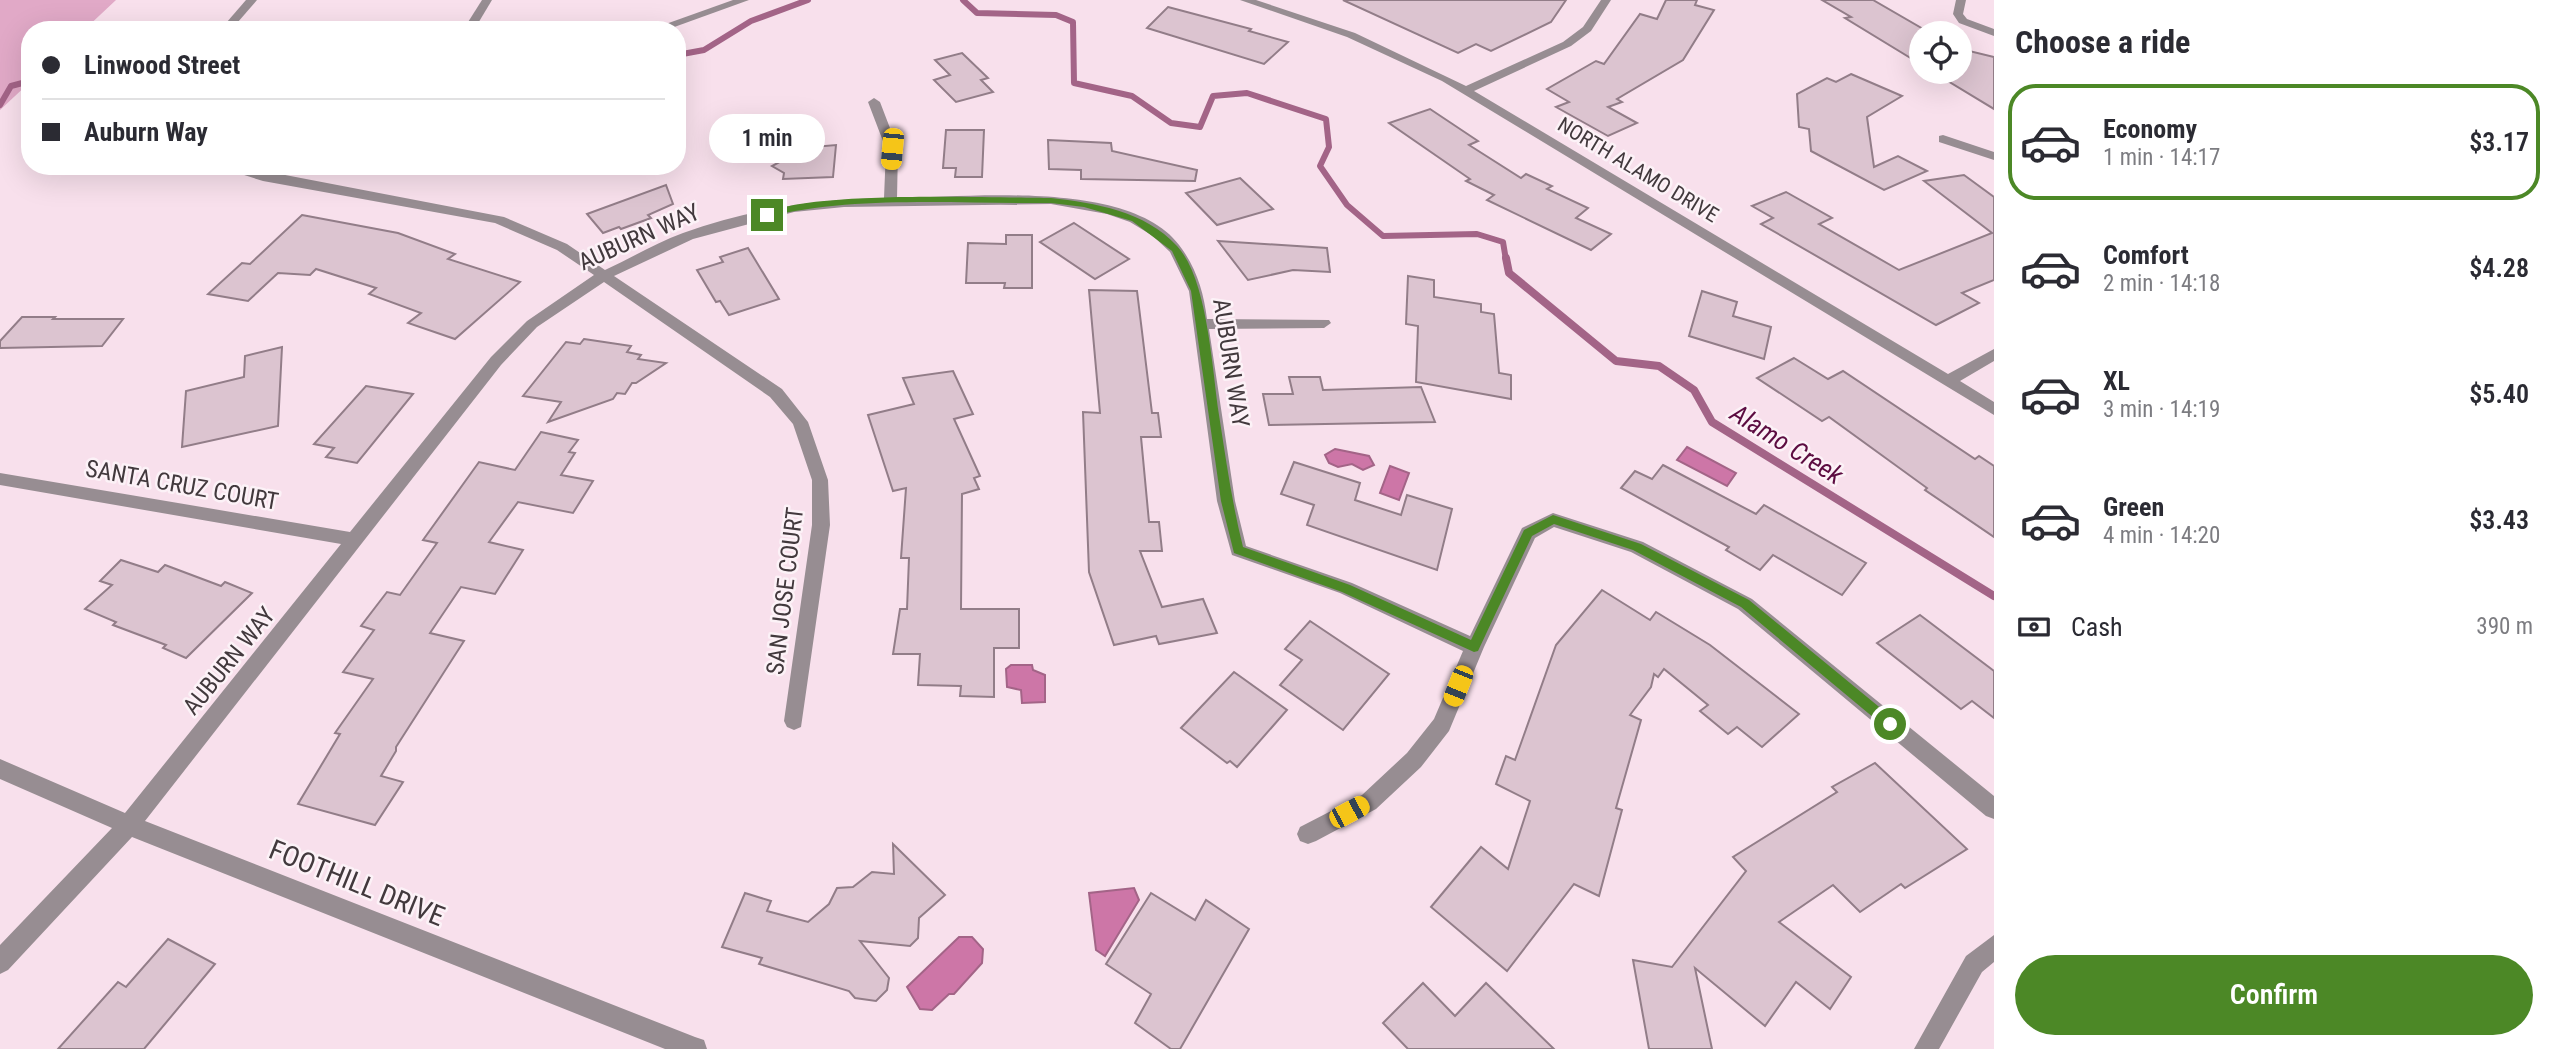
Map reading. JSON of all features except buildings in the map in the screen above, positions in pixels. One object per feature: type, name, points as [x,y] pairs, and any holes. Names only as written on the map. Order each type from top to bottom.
[{"type":"street","points":[[233,21],[252,0]]},
{"type":"street","points":[[474,21],[487,0]]},
{"type":"street","points":[[681,21],[744,0]]},
{"type":"street","name":"NORTH ALAMO DRIVE","points":[[1245,0],[1378,45],[1465,90],[1994,409]]},
{"type":"street","points":[[1465,90],[1567,44],[1587,29],[1606,0]]},
{"type":"street","points":[[1961,0],[1958,14],[1963,21],[1994,33]]},
{"type":"street","points":[[874,102],[892,149],[890,202]]},
{"type":"street","points":[[1943,139],[1994,156]]},
{"type":"street","name":"SAN JOSE COURT","points":[[256,175],[499,220],[562,247],[776,393],[800,422],[820,480],[821,525],[794,722]]},
{"type":"street","name":"AUBURN WAY","points":[[0,962],[129,825],[496,361],[532,324],[603,276],[688,236],[793,208],[890,202],[1051,200],[1085,204],[1135,219],[1158,233],[1176,250],[1196,291],[1226,501],[1238,550],[1346,588],[1474,647]]},
{"type":"street","points":[[1202,324],[1324,323]]},
{"type":"street","points":[[1948,381],[1994,354]]},
{"type":"street","name":"SANTA CRUZ COURT","points":[[0,479],[356,540]]},
{"type":"street","points":[[1308,834],[1370,802],[1414,760],[1441,725],[1474,647],[1528,533],[1553,520],[1637,547],[1745,604],[1994,809]]},
{"type":"street","name":"FOOTHILL DRIVE","points":[[0,769],[129,825],[695,1049]]},
{"type":"street","points":[[1926,1049],[1974,964],[1994,947]]},
{"type":"shaded area","points":[[0,0],[116,0],[94,21],[21,21],[21,90],[0,110]]},
{"type":"shaded area","points":[[1687,447],[1736,473],[1727,486],[1677,460]]},
{"type":"shaded area","points":[[1335,449],[1369,456],[1374,465],[1363,470],[1352,464],[1338,467],[1329,463],[1325,455]]},
{"type":"shaded area","points":[[1390,466],[1409,473],[1399,500],[1380,493]]},
{"type":"shaded area","points":[[1011,665],[1032,665],[1033,670],[1045,675],[1045,702],[1022,703],[1021,690],[1007,687],[1006,669]]},
{"type":"shaded area","points":[[1134,888],[1139,900],[1105,956],[1096,950],[1089,893]]},
{"type":"shaded area","points":[[959,937],[972,937],[983,949],[982,963],[954,994],[949,994],[932,1010],[920,1009],[907,987]]},
{"type":"waterway","name":"Alamo Creek","points":[[686,53],[704,50],[751,21],[808,0]]},
{"type":"waterway","name":"Alamo Creek","points":[[963,0],[977,13],[1056,15],[1073,22],[1074,83],[1132,96],[1171,123],[1200,127],[1213,96],[1247,93],[1326,119],[1329,147],[1320,166],[1347,205],[1383,236],[1477,234],[1503,242],[1506,260]]},
{"type":"waterway","name":"Alamo Creek","points":[[0,105],[11,86],[21,83]]},
{"type":"waterway","name":"Alamo Creek","points":[[1506,258],[1509,273],[1616,361],[1659,366],[1694,390],[1712,422],[1994,596]]},
{"type":"route","points":[[767,215],[793,208],[844,203],[1051,200],[1085,204],[1135,219],[1158,233],[1176,250],[1196,291],[1226,501],[1238,550],[1346,588],[1474,647],[1528,533],[1553,520],[1637,547],[1745,604],[1890,724]]}]
